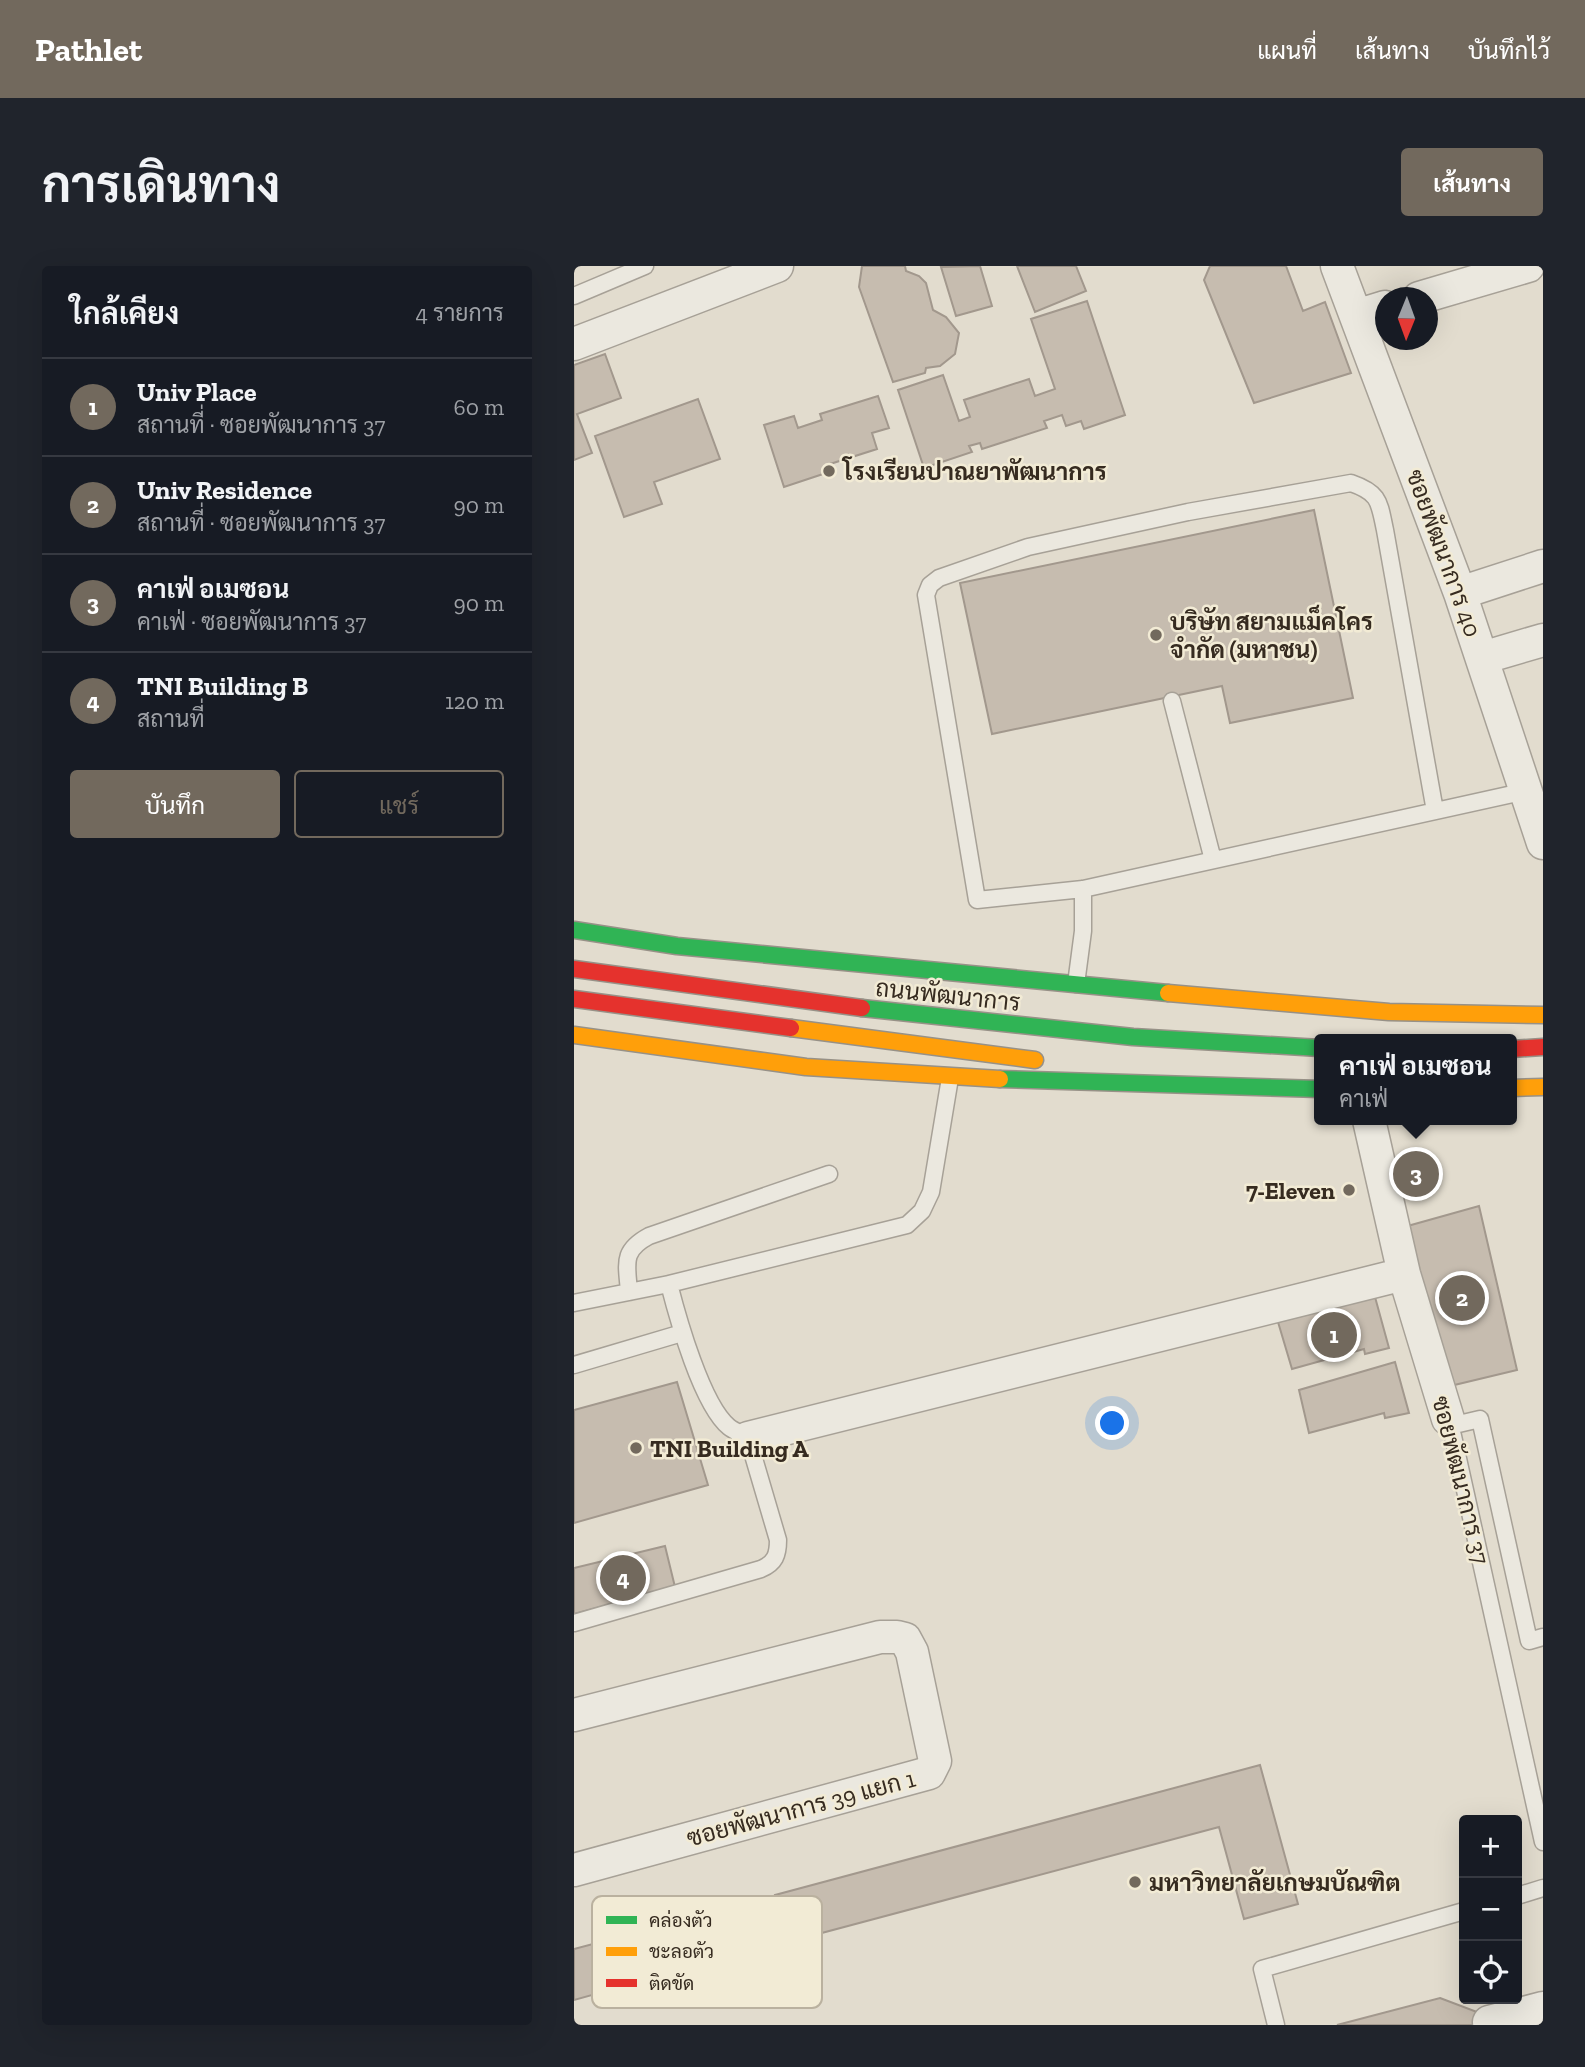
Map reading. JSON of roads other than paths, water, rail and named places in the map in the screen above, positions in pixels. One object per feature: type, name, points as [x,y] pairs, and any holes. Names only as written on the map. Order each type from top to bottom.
[{"type":"main road","points":[[601,917],[677,946]]},
{"type":"main road","points":[[574,930],[677,946],[1076,986],[1389,1012],[1543,1015]]},
{"type":"main road","name":"ถนนพัฒนาการ","points":[[574,969],[880,1011],[1005,1025],[1154,1039],[1314,1048]]},
{"type":"main road","points":[[574,999],[1025,1058],[1143,1084]]},
{"type":"main road","points":[[574,1035],[806,1067],[950,1078],[1314,1089]]},
{"type":"main road","points":[[1517,1049],[1543,1047]]},
{"type":"main road","points":[[1517,1088],[1543,1087]]},
{"type":"street","name":"ซอยพัฒนาการ 40","points":[[1337,266],[1371,312],[1543,843]]},
{"type":"street","points":[[1438,292],[1528,266]]},
{"type":"street","points":[[574,344],[723,276],[771,267]]},
{"type":"street","points":[[1460,593],[1543,566]]},
{"type":"street","points":[[1482,658],[1543,640]]},
{"type":"street","name":"ซอยพัฒนาการ 37","points":[[1370,1125],[1404,1274],[1449,1423]]},
{"type":"street","points":[[748,1438],[1404,1274]]},
{"type":"street","name":"ซอยพัฒนาการ 39 แยก 1","points":[[574,1715],[880,1637],[897,1637],[905,1639],[912,1652],[935,1761],[929,1773],[574,1870]]},
{"type":"street","points":[[1489,2022],[1543,2008]]},
{"type":"lane","points":[[574,296],[645,266]]},
{"type":"lane","points":[[1435,811],[1379,500],[1369,489],[1351,483],[1188,512],[1028,547],[939,578],[930,585],[926,595],[977,900],[1083,889],[1526,791]]},
{"type":"lane","points":[[1172,701],[1213,860]]},
{"type":"lane","points":[[1076,986],[1083,931],[1083,889]]},
{"type":"lane","points":[[574,1303],[669,1284],[907,1226],[922,1211],[932,1192],[950,1078]]},
{"type":"lane","points":[[629,1292],[626,1260],[630,1249],[637,1242],[829,1174]]},
{"type":"lane","points":[[574,1623],[761,1569],[771,1564],[776,1557],[778,1540],[748,1438],[727,1426],[709,1400],[682,1334],[669,1284]]},
{"type":"lane","points":[[574,1365],[682,1334]]},
{"type":"lane","points":[[1449,1423],[1480,1419],[1529,1641],[1543,1637]]},
{"type":"lane","name":"ซอยพัฒนาการ 37","points":[[1449,1423],[1543,1842]]},
{"type":"lane","points":[[1522,1894],[1543,1888]]},
{"type":"lane","points":[[1276,2025],[1262,1969],[1459,1912]]},
{"type":"place","name":"โรงเรียนปาณยาพัฒนาการ","points":[[829,471]]},
{"type":"place","name":"บริษัท สยามแม็คโคร จำกัด (มหาชน)","points":[[1156,635]]},
{"type":"place","name":"คาเฟ่ อเมซอน","points":[[1416,1174]]},
{"type":"place","name":"7-Eleven","points":[[1349,1190]]},
{"type":"place","name":"Univ Residence","points":[[1462,1298]]},
{"type":"place","name":"Univ Place","points":[[1334,1335]]},
{"type":"place","name":"TNI Building A","points":[[636,1448]]},
{"type":"place","name":"TNI Building B","points":[[623,1578]]},
{"type":"place","name":"มหาวิทยาลัยเกษมบัณฑิต","points":[[1135,1882]]}]
